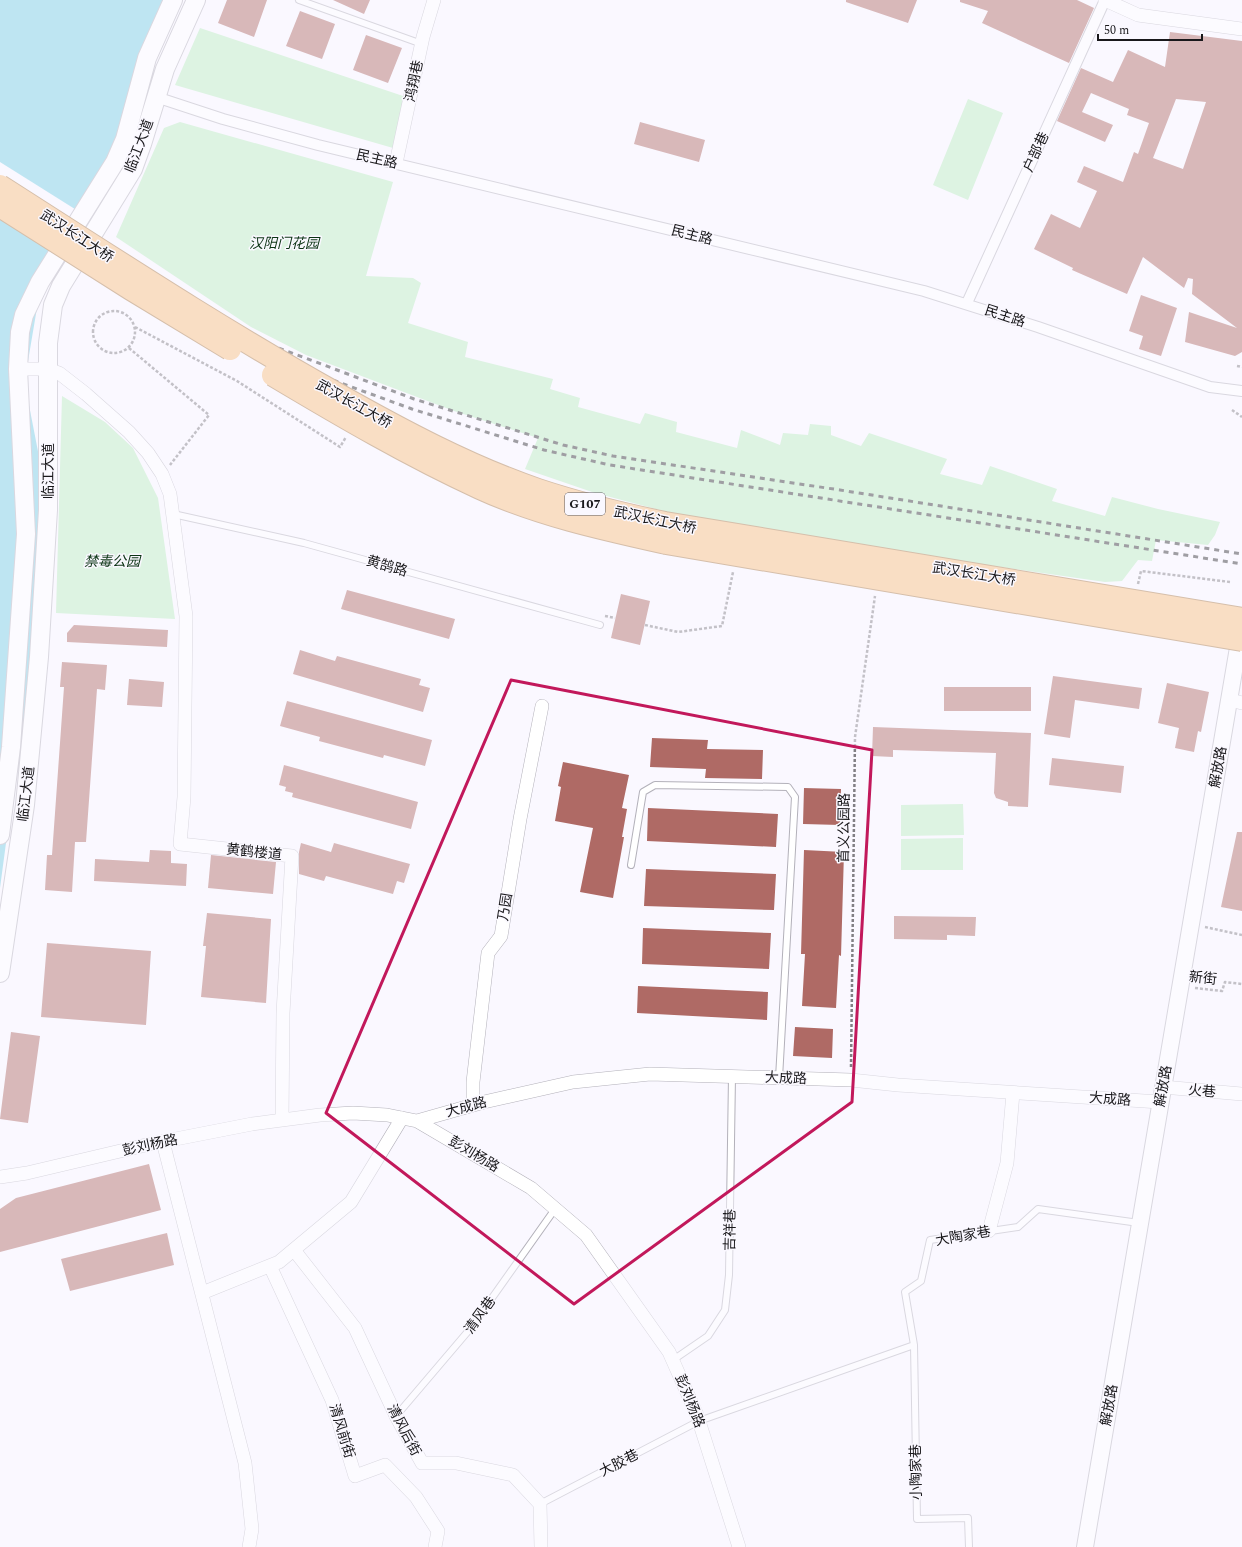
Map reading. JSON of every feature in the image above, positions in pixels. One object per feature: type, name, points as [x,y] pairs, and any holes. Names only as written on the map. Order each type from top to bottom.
[{"type":"highway","name":"武汉长江大桥","points":[[0,186],[275,360],[396,427],[484,469],[536,489],[592,507],[665,523],[1242,619]]},
{"type":"highway","name":"武汉长江大桥","points":[[0,206],[137,294],[354,422],[481,489],[529,507],[588,525],[666,543],[1242,640]]},
{"type":"main road","name":"临江大道","points":[[0,835],[11,747],[26,534],[18,369],[20,332],[24,315],[31,300],[115,162],[125,139],[147,58],[173,0]]},
{"type":"main road","name":"临江大道","points":[[0,973],[25,805],[39,657],[48,510],[48,369],[50,322],[53,305],[58,292],[133,169],[165,69],[196,0]]},
{"type":"main road","points":[[17,656],[39,657]]},
{"type":"street","name":"鸿翔巷","points":[[396,163],[422,44],[434,0]]},
{"type":"street","points":[[1105,0],[1143,16],[1242,29]]},
{"type":"street","name":"户部巷","points":[[967,303],[1105,0]]},
{"type":"street","name":"民主路","points":[[138,91],[231,121],[318,145],[916,289],[967,303],[1210,387],[1242,391]]},
{"type":"street","points":[[18,369],[48,369],[59,373],[129,432],[148,453],[162,474],[170,494],[173,514]]},
{"type":"street","name":"黄鹤楼道","points":[[173,514],[186,616],[184,797],[180,844],[292,856],[283,1013],[282,1120]]},
{"type":"street","name":"解放路","points":[[1085,1547],[1191,924],[1236,702],[1242,625]]},
{"type":"street","name":"乃园","points":[[473,1105],[473,1082],[488,954],[500,936],[520,819],[542,706]]},
{"type":"street","name":"大成路","points":[[417,1121],[473,1105],[573,1082],[650,1074],[851,1080],[898,1085],[1013,1093],[1161,1094]]},
{"type":"street","points":[[989,1231],[1007,1163],[1013,1093]]},
{"type":"street","name":"火巷","points":[[1161,1094],[1242,1094]]},
{"type":"street","name":"彭刘杨路","points":[[0,1177],[27,1173],[163,1142],[282,1120],[352,1113],[387,1115],[417,1121],[531,1188],[586,1235],[669,1352],[673,1360],[699,1421],[739,1547]]},
{"type":"street","points":[[202,1293],[279,1262],[351,1202],[402,1118]]},
{"type":"street","points":[[163,1142],[245,1463],[252,1529],[249,1547]]},
{"type":"street","name":"清风后街","points":[[294,1250],[355,1328],[396,1416],[422,1463],[456,1463],[514,1475],[540,1504]]},
{"type":"street","name":"清风前街","points":[[270,1266],[332,1400],[355,1476],[385,1465],[416,1497],[438,1531],[435,1547]]},
{"type":"street","points":[[540,1504],[541,1547]]},
{"type":"lane","points":[[299,0],[422,44]]},
{"type":"lane","name":"黄鹄路","points":[[173,514],[304,542],[600,625]]},
{"type":"lane","points":[[631,865],[643,792],[655,785],[788,787],[795,797],[779,1078]]},
{"type":"lane","name":"吉祥巷","points":[[673,1360],[708,1336],[725,1310],[729,1275],[732,1076]]},
{"type":"lane","name":"清风巷","points":[[396,1416],[470,1329],[556,1209]]},
{"type":"lane","name":"大陶家巷","points":[[914,1345],[905,1292],[921,1281],[930,1240],[1018,1227],[1038,1209],[1139,1223]]},
{"type":"lane","points":[[699,1421],[914,1345]]},
{"type":"lane","name":"小陶家巷","points":[[914,1345],[917,1519],[968,1518],[969,1547]]},
{"type":"lane","name":"大胶巷","points":[[540,1504],[699,1421]]},
{"type":"path","points":[[135,327],[133,342],[129,348],[115,353],[103,350],[97,345],[94,338],[94,324],[104,313],[113,311],[127,315],[135,327],[237,381],[340,447],[354,422]]},
{"type":"path","points":[[129,348],[209,415],[162,474]]},
{"type":"path","points":[[1237,366],[1242,367]]},
{"type":"path","points":[[1232,410],[1242,417]]},
{"type":"path","points":[[645,625],[678,632],[722,626],[736,555]]},
{"type":"path","points":[[1134,601],[1141,571],[1230,582]]},
{"type":"path","name":"首义公园路","points":[[851,1080],[855,737],[878,579]]},
{"type":"path","points":[[1191,924],[1242,935]]},
{"type":"path","name":"新街","points":[[1180,986],[1222,992],[1225,982],[1242,984]]},
{"type":"highlighted area","points":[[511,680],[872,750],[852,1102],[574,1304],[326,1113]]},
{"type":"green space","points":[[200,28],[406,97],[393,148],[175,85]]},
{"type":"green space","points":[[968,99],[1003,113],[968,200],[933,185]]},
{"type":"green space","name":"汉阳门花园","points":[[180,122],[393,182],[366,276],[413,278],[421,283],[408,323],[468,342],[465,357],[553,379],[550,389],[580,398],[578,407],[640,424],[645,413],[677,422],[676,432],[737,448],[741,430],[780,445],[783,433],[808,435],[810,424],[831,426],[831,435],[861,446],[869,433],[947,459],[940,474],[982,485],[990,466],[1057,489],[1052,501],[1105,516],[1112,497],[1158,509],[1220,522],[1215,535],[1208,545],[1156,540],[1152,561],[1138,560],[1122,581],[1105,582],[959,561],[675,514],[595,493],[525,469],[538,438],[454,411],[306,355],[251,327],[116,237],[164,128]]},
{"type":"green space","name":"禁毒公园","points":[[62,396],[105,422],[133,448],[158,498],[175,619],[56,613]]},
{"type":"green space","points":[[963,804],[964,835],[901,836],[901,805]]},
{"type":"green space","points":[[963,838],[963,870],[901,870],[901,839]]},
{"type":"water","points":[[0,0],[179,0],[143,84],[38,302],[27,367],[28,400],[43,477],[27,707],[14,783],[0,888]]},
{"type":"pier","points":[[0,162],[86,216],[66,256],[0,218]]},
{"type":"building","points":[[227,0],[267,0],[254,37],[218,23]]},
{"type":"building","points":[[333,0],[370,0],[364,14]]},
{"type":"building","points":[[846,0],[917,0],[908,23],[846,2]]},
{"type":"building","points":[[960,0],[1077,0],[1094,8],[1069,63],[982,23],[988,11],[960,2]]},
{"type":"building","points":[[300,11],[335,24],[322,59],[286,46]]},
{"type":"building","points":[[1170,32],[1242,41],[1242,352],[1235,356],[1185,342],[1189,312],[1237,328],[1192,294],[1193,279],[1188,278],[1184,288],[1143,257],[1127,294],[1072,270],[1073,268],[1034,249],[1051,214],[1080,228],[1097,191],[1077,182],[1084,166],[1123,182],[1134,152],[1138,154],[1149,123],[1127,115],[1129,109],[1091,93],[1082,112],[1113,125],[1105,142],[1057,121],[1081,68],[1113,82],[1128,50],[1165,67]],"holes":[[[1176,99],[1206,102],[1183,169],[1153,158]]]},
{"type":"building","points":[[366,35],[402,48],[388,83],[353,70]]},
{"type":"building","points":[[640,122],[705,140],[699,162],[634,144]]},
{"type":"building","points":[[1141,295],[1177,308],[1161,356],[1139,349],[1143,336],[1129,331]]},
{"type":"building","points":[[347,590],[455,619],[449,639],[341,609]]},
{"type":"building","points":[[621,594],[650,601],[640,645],[611,638]]},
{"type":"building","points":[[74,625],[168,630],[167,647],[67,642],[67,633]]},
{"type":"building","points":[[300,650],[335,661],[337,656],[421,679],[419,685],[430,688],[423,712],[293,674]]},
{"type":"building","points":[[62,662],[107,665],[105,690],[97,689],[86,842],[75,842],[72,892],[45,890],[47,855],[52,855],[64,687],[60,687]]},
{"type":"building","points":[[1053,676],[1142,688],[1139,709],[1075,700],[1070,738],[1044,734]]},
{"type":"building","points":[[129,679],[164,682],[162,707],[127,705]]},
{"type":"building","points":[[1167,683],[1209,692],[1201,732],[1198,731],[1194,752],[1175,748],[1179,728],[1158,723]]},
{"type":"building","points":[[944,687],[1031,687],[1031,711],[944,711]]},
{"type":"building","points":[[287,701],[432,740],[425,766],[384,755],[383,758],[319,741],[320,737],[280,726]]},
{"type":"building","points":[[873,727],[1031,733],[1028,807],[1008,806],[1008,802],[996,798],[994,793],[996,753],[893,750],[893,757],[872,756]]},
{"type":"building","points":[[652,738],[708,740],[707,749],[763,750],[762,779],[705,778],[706,769],[650,767]]},
{"type":"building","points":[[1052,758],[1124,766],[1121,793],[1049,785]]},
{"type":"building","points":[[563,762],[629,775],[622,808],[627,809],[622,837],[624,837],[613,898],[580,892],[593,828],[555,821],[561,787],[558,786]]},
{"type":"building","points":[[284,765],[418,802],[411,829],[292,797],[293,793],[285,791],[286,787],[279,785]]},
{"type":"building","points":[[804,788],[841,789],[840,825],[803,824]]},
{"type":"building","points":[[648,808],[778,814],[776,847],[647,841]]},
{"type":"building","points":[[1237,832],[1242,832],[1242,911],[1221,907]]},
{"type":"building","points":[[301,843],[331,852],[334,843],[410,864],[404,883],[397,881],[393,894],[326,876],[324,881],[299,874],[299,852]]},
{"type":"building","points":[[150,850],[171,851],[171,863],[187,864],[186,886],[94,881],[95,859],[149,862]]},
{"type":"building","points":[[804,850],[844,852],[841,956],[839,955],[836,1008],[802,1006],[805,954],[801,954]]},
{"type":"building","points":[[211,855],[276,862],[273,894],[208,888]]},
{"type":"building","points":[[646,869],[776,874],[774,910],[644,906]]},
{"type":"building","points":[[207,913],[271,919],[266,1003],[201,997],[206,946],[203,946]]},
{"type":"building","points":[[894,916],[976,917],[975,936],[947,935],[947,940],[894,939]]},
{"type":"building","points":[[643,928],[771,933],[769,969],[642,964]]},
{"type":"building","points":[[47,943],[151,951],[146,1025],[41,1017]]},
{"type":"building","points":[[638,986],[768,992],[767,1020],[637,1013]]},
{"type":"building","points":[[795,1027],[833,1029],[832,1058],[793,1056]]},
{"type":"building","points":[[11,1032],[40,1036],[28,1123],[0,1119]]},
{"type":"building","points":[[149,1164],[161,1210],[0,1252],[0,1209],[16,1198]]},
{"type":"building","points":[[167,1233],[174,1265],[70,1291],[61,1259]]},
{"type":"railway","points":[[0,193],[145,285],[184,307],[231,330],[414,399],[563,445],[613,456],[840,490],[1242,554]]},
{"type":"railway","points":[[0,200],[163,303],[234,340],[327,378],[412,409],[544,450],[610,465],[1242,564]]}]
